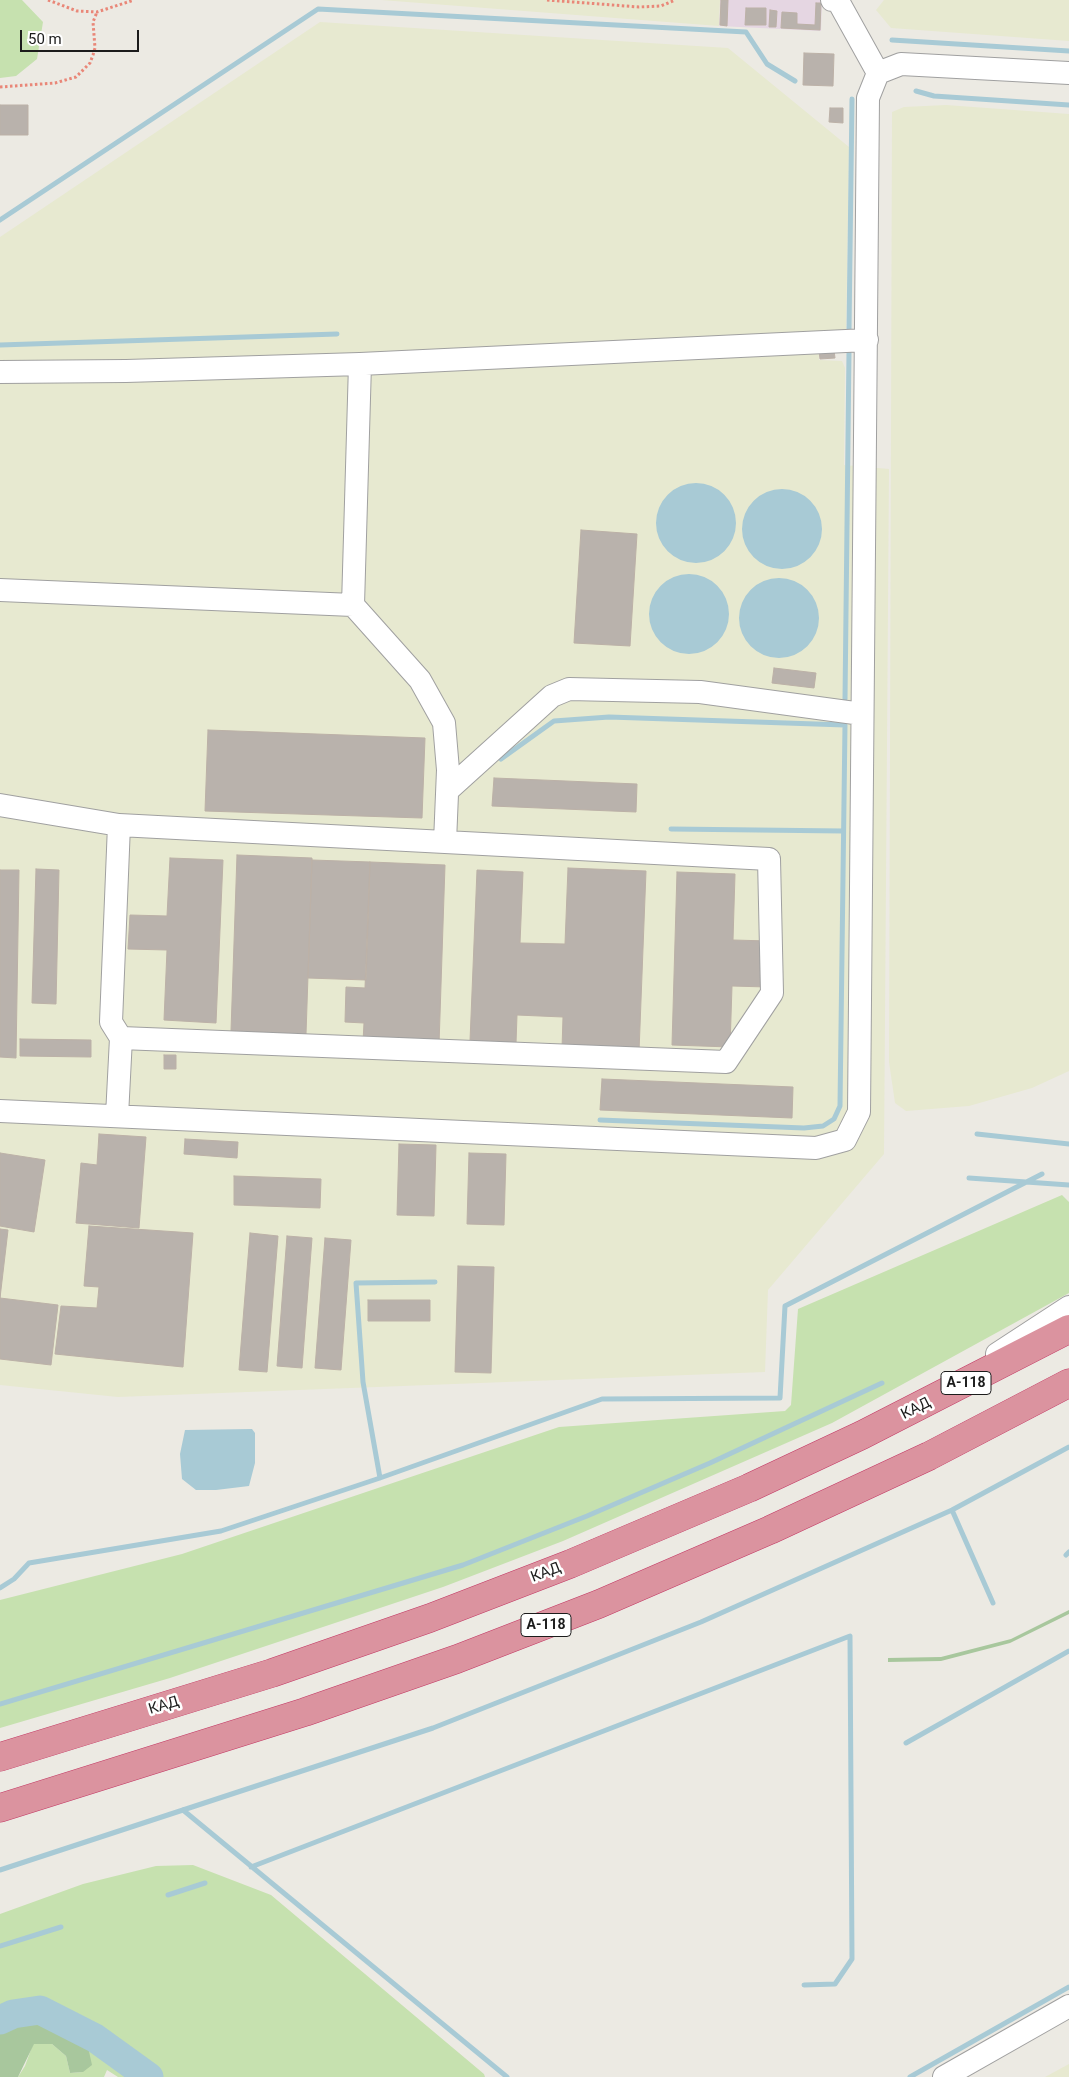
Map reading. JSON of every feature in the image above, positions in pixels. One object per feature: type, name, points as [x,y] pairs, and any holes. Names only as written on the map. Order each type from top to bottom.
[{"type":"highway","name":"КАД","points":[[0,1758],[272,1673],[430,1618],[570,1564],[749,1488],[905,1415],[1069,1329]]},
{"type":"highway","name":"А-118","points":[[0,1808],[305,1712],[457,1659],[590,1608],[770,1530],[920,1460],[1069,1383]]},
{"type":"street","points":[[832,0],[838,1],[878,73]]},
{"type":"street","points":[[0,1111],[816,1148],[845,1140],[859,1112],[868,98],[878,73],[902,64],[1069,73]]},
{"type":"street","points":[[0,372],[126,371],[360,364],[867,330]]},
{"type":"street","points":[[360,364],[353,605],[420,680],[444,723],[448,770],[445,842]]},
{"type":"street","points":[[0,590],[353,605]]},
{"type":"street","points":[[448,790],[552,696],[569,689],[700,692],[862,714]]},
{"type":"street","points":[[0,805],[119,825],[769,859],[772,993],[726,1062],[121,1038]]},
{"type":"street","points":[[117,1116],[121,1038],[111,1022],[119,825]]},
{"type":"street","points":[[905,1415],[1069,1307]]},
{"type":"street","points":[[944,2077],[1069,2006]]},
{"type":"path","points":[[48,0],[77,11],[97,12],[134,0]]},
{"type":"path","points":[[547,0],[639,8],[661,6],[675,0]]},
{"type":"path","points":[[0,87],[55,83],[76,77],[90,63],[93,55],[95,48],[93,22],[97,12]]},
{"type":"shaded area","points":[[720,0],[822,0],[821,31],[719,26]]},
{"type":"green space","points":[[0,0],[22,0],[43,22],[37,59],[16,76],[0,78]]},
{"type":"green space","points":[[381,0],[720,0],[719,26]]},
{"type":"green space","points":[[884,0],[1069,0],[1069,41],[891,28],[876,10]]},
{"type":"green space","points":[[320,22],[728,48],[849,147],[846,333],[818,334],[819,360],[842,361],[845,368],[844,465],[889,469],[884,1154],[768,1290],[765,1372],[118,1397],[0,1385],[0,237]]},
{"type":"green space","points":[[946,105],[1069,114],[1069,1071],[1032,1088],[969,1106],[906,1111],[895,1103],[889,1062],[892,112],[904,107]]},
{"type":"green space","points":[[1062,1195],[1069,1202],[1069,1293],[832,1423],[563,1541],[443,1587],[170,1678],[0,1728],[0,1600],[182,1554],[559,1427],[785,1411],[791,1405],[798,1309]]},
{"type":"green space","points":[[1069,1610],[1069,1614],[1010,1643],[941,1661],[888,1662],[888,1658],[941,1657],[1011,1639]]},
{"type":"green space","points":[[193,1865],[271,1895],[484,2074],[485,2077],[118,2077],[107,2070],[104,2077],[18,2077],[25,2066],[33,2044],[52,2044],[66,2056],[70,2073],[83,2072],[32,2017],[16,2018],[0,2009],[0,1914],[83,1884],[156,1866]]},
{"type":"green space","points":[[0,2009],[16,2018],[32,2017],[69,2034],[88,2047],[92,2065],[83,2072],[70,2073],[66,2056],[52,2044],[34,2044],[18,2077],[0,2077]]},
{"type":"green space","points":[[1069,2064],[1069,2077],[1045,2077]]},
{"type":"water","points":[[696,483],[711,486],[724,495],[733,508],[736,523],[733,538],[724,551],[711,560],[696,563],[681,560],[668,551],[659,538],[656,523],[659,508],[668,495],[681,486]]},
{"type":"water","points":[[782,489],[797,492],[810,501],[819,514],[822,529],[819,544],[810,557],[797,566],[782,569],[767,566],[754,557],[745,544],[742,529],[745,514],[754,501],[767,492]]},
{"type":"water","points":[[689,574],[704,577],[717,586],[726,599],[729,614],[726,629],[717,642],[704,651],[689,654],[674,651],[661,642],[652,629],[649,614],[652,599],[661,586],[674,577]]},
{"type":"water","points":[[779,578],[794,581],[807,590],[816,603],[819,618],[816,633],[807,646],[794,655],[779,658],[764,655],[751,646],[742,633],[739,618],[742,603],[751,590],[764,581]]},
{"type":"water","points":[[252,1429],[255,1433],[255,1463],[249,1486],[216,1490],[196,1490],[182,1479],[180,1454],[185,1430]]},
{"type":"building","points":[[721,0],[728,0],[727,26],[720,25]]},
{"type":"building","points":[[816,3],[821,3],[820,30],[781,28],[782,12],[797,13],[797,24],[815,25]]},
{"type":"building","points":[[746,8],[766,8],[766,25],[745,25]]},
{"type":"building","points":[[770,10],[777,11],[776,27],[769,27]]},
{"type":"building","points":[[804,53],[834,54],[833,86],[803,85]]},
{"type":"building","points":[[0,105],[28,105],[28,135],[0,135]]},
{"type":"building","points":[[830,108],[843,108],[843,123],[829,122]]},
{"type":"building","points":[[834,350],[835,358],[820,359],[819,351]]},
{"type":"building","points":[[581,530],[637,534],[630,646],[574,643]]},
{"type":"building","points":[[774,668],[816,673],[814,688],[772,683]]},
{"type":"building","points":[[208,730],[425,738],[422,818],[205,811]]},
{"type":"building","points":[[494,778],[637,784],[636,812],[492,806]]},
{"type":"building","points":[[237,855],[312,858],[306,1034],[231,1031]]},
{"type":"building","points":[[170,858],[223,860],[216,1023],[164,1020],[167,950],[128,949],[130,915],[167,916]]},
{"type":"building","points":[[312,860],[370,862],[366,980],[308,978]]},
{"type":"building","points":[[370,862],[445,865],[439,1045],[363,1042],[364,1023],[345,1022],[346,987],[365,988]]},
{"type":"building","points":[[568,868],[646,871],[639,1052],[562,1049],[563,1017],[517,1015],[516,1043],[470,1041],[477,870],[523,872],[520,943],[565,944]]},
{"type":"building","points":[[36,869],[59,870],[56,1004],[32,1003]]},
{"type":"building","points":[[0,870],[19,870],[16,1058],[0,1057]]},
{"type":"building","points":[[677,872],[735,874],[733,940],[768,941],[767,987],[732,986],[730,1047],[672,1045]]},
{"type":"building","points":[[20,1039],[91,1040],[91,1057],[20,1056]]},
{"type":"building","points":[[164,1055],[176,1055],[176,1069],[164,1069]]},
{"type":"building","points":[[602,1079],[793,1087],[792,1118],[600,1110]]},
{"type":"building","points":[[99,1134],[146,1137],[139,1228],[76,1223],[81,1163],[97,1165]]},
{"type":"building","points":[[185,1139],[238,1142],[237,1158],[184,1154]]},
{"type":"building","points":[[399,1144],[436,1145],[434,1216],[397,1215]]},
{"type":"building","points":[[0,1153],[45,1160],[34,1232],[0,1226]]},
{"type":"building","points":[[469,1153],[506,1154],[504,1225],[467,1224]]},
{"type":"building","points":[[234,1176],[321,1179],[320,1208],[234,1205]]},
{"type":"building","points":[[89,1226],[193,1233],[183,1367],[55,1354],[61,1306],[97,1308],[99,1287],[84,1286]]},
{"type":"building","points":[[0,1229],[8,1230],[0,1298]]},
{"type":"building","points":[[250,1233],[278,1236],[267,1372],[239,1370]]},
{"type":"building","points":[[287,1236],[312,1238],[302,1368],[277,1366]]},
{"type":"building","points":[[325,1238],[351,1240],[341,1370],[315,1368]]},
{"type":"building","points":[[458,1266],[494,1267],[491,1373],[455,1372]]},
{"type":"building","points":[[0,1298],[58,1305],[51,1365],[0,1359]]},
{"type":"building","points":[[368,1300],[430,1300],[430,1321],[368,1321]]},
{"type":"waterway","points":[[0,220],[318,9],[746,32],[767,64],[795,81]]},
{"type":"waterway","points":[[892,40],[1069,51]]},
{"type":"waterway","points":[[916,91],[934,96],[1069,105]]},
{"type":"waterway","points":[[849,330],[852,99]]},
{"type":"waterway","points":[[0,345],[337,334]]},
{"type":"waterway","points":[[845,699],[849,352]]},
{"type":"waterway","points":[[501,759],[554,721],[609,717],[845,725],[840,1106],[834,1119],[823,1126],[804,1128],[600,1120]]},
{"type":"waterway","points":[[671,829],[843,831]]},
{"type":"waterway","points":[[977,1134],[1069,1144]]},
{"type":"waterway","points":[[0,1588],[14,1579],[29,1563],[221,1531],[380,1478],[602,1399],[780,1398],[785,1306],[1042,1174]]},
{"type":"waterway","points":[[969,1178],[1069,1185]]},
{"type":"waterway","points":[[380,1478],[363,1382],[356,1283],[435,1282]]},
{"type":"waterway","points":[[0,1704],[463,1565],[587,1516],[710,1463],[882,1383]]},
{"type":"waterway","points":[[0,1870],[433,1728],[701,1622],[952,1510],[1069,1447]]},
{"type":"waterway","points":[[952,1510],[993,1603]]},
{"type":"waterway","points":[[1066,1555],[1069,1552]]},
{"type":"waterway","points":[[251,1867],[850,1636],[852,1959],[835,1984],[804,1985]]},
{"type":"waterway","points":[[906,1743],[1069,1651]]},
{"type":"waterway","points":[[183,1810],[507,2077]]},
{"type":"waterway","points":[[168,1895],[205,1883]]},
{"type":"waterway","points":[[0,1946],[61,1927]]},
{"type":"waterway","points":[[910,2077],[1069,1987]]},
{"type":"waterway","points":[[0,2020],[13,2014],[40,2010],[95,2038],[149,2077]]}]
